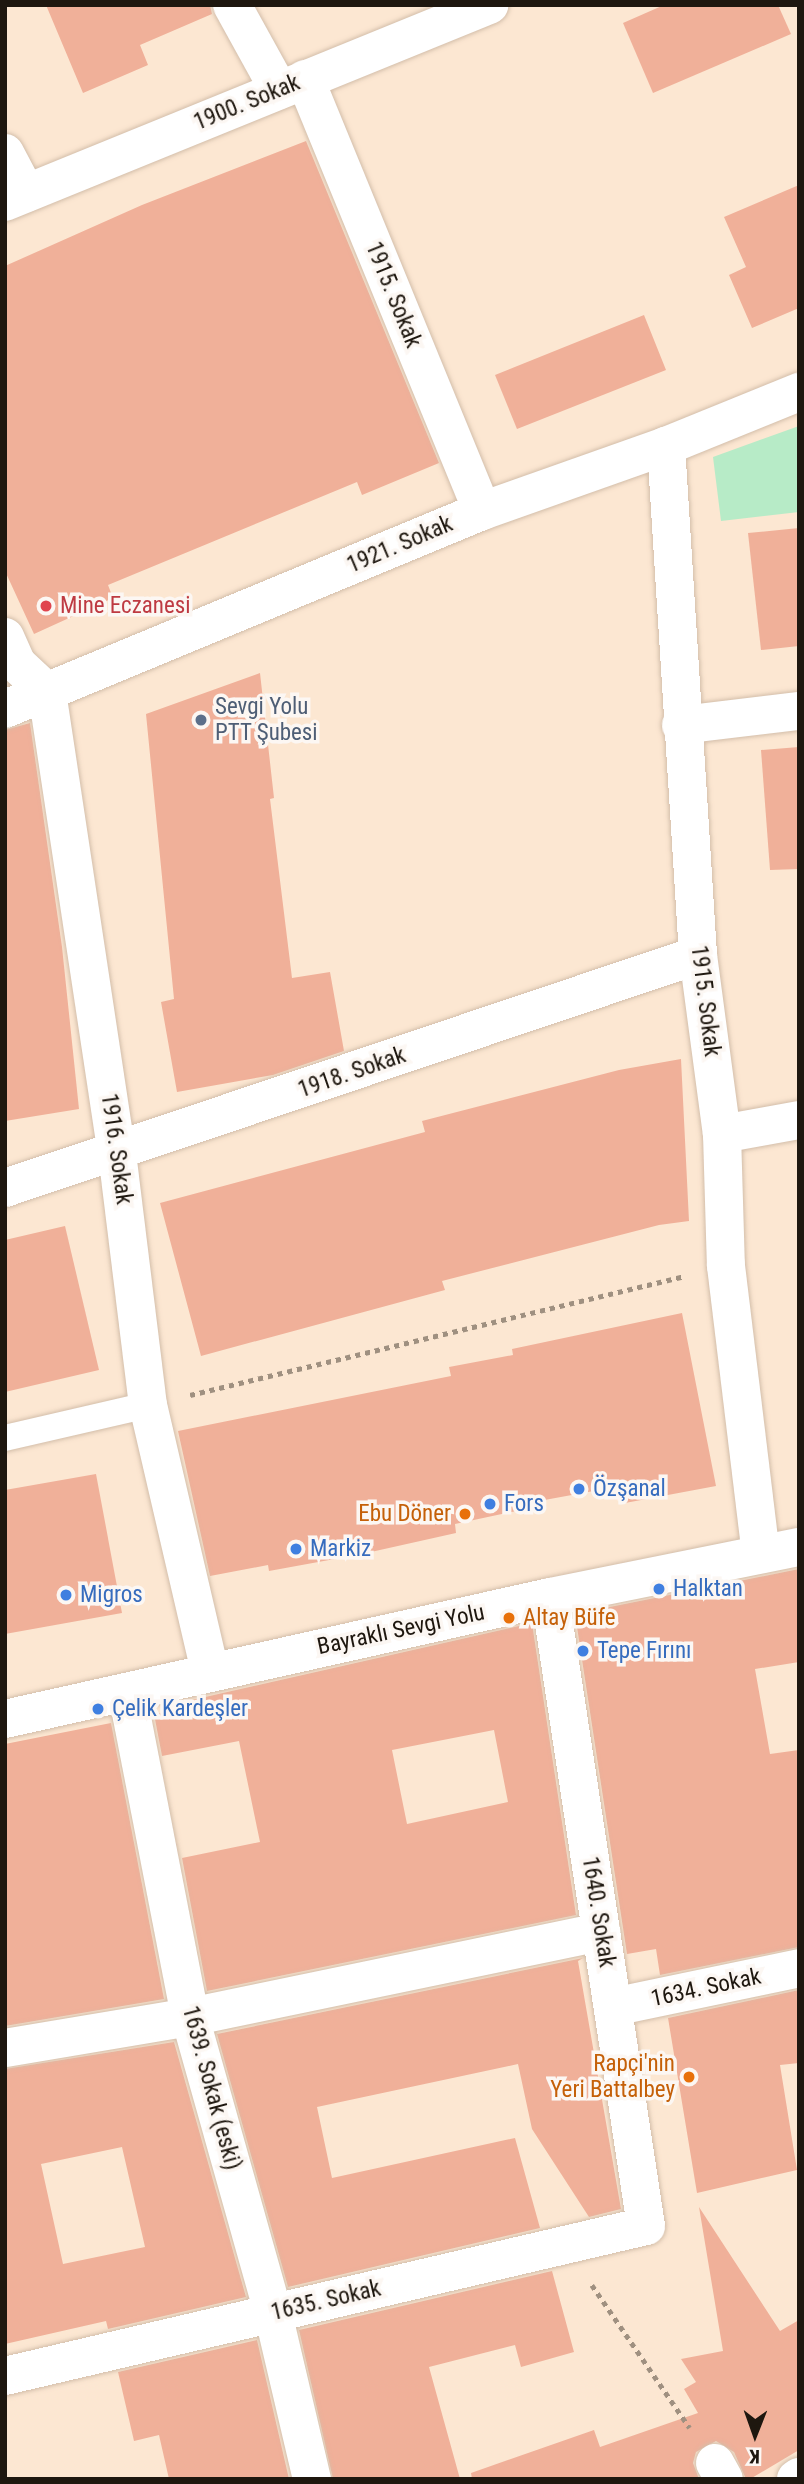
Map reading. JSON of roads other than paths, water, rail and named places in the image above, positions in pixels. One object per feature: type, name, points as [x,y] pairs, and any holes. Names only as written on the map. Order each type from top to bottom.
[{"type":"street","name":"1915. Sokak","points":[[232,5],[292,85],[482,511]]},
{"type":"street","name":"1900. Sokak","points":[[16,198],[489,5]]},
{"type":"street","points":[[5,153],[16,198]]},
{"type":"street","name":"1921. Sokak","points":[[5,709],[482,511],[666,446],[799,392]]},
{"type":"street","name":"1915. Sokak","points":[[666,446],[681,725],[698,955],[722,1134],[726,1266],[761,1555]]},
{"type":"street","points":[[5,637],[17,664],[47,692]]},
{"type":"street","name":"1916. Sokak","points":[[47,692],[117,1153],[148,1405],[211,1672]]},
{"type":"street","points":[[681,725],[799,711]]},
{"type":"street","name":"1918. Sokak","points":[[5,1188],[117,1153],[698,955]]},
{"type":"street","points":[[722,1134],[799,1120]]},
{"type":"street","name":"Bayraklı Sevgi Yolu","points":[[5,1719],[550,1597],[799,1547]]},
{"type":"street","name":"1640. Sokak","points":[[550,1597],[646,2226]]},
{"type":"street","name":"1639. Sokak (eski)","points":[[127,1692],[190,2017],[273,2313],[312,2479]]},
{"type":"street","points":[[5,2048],[190,2017],[601,1932]]},
{"type":"street","name":"1634. Sokak","points":[[613,2007],[799,1968]]},
{"type":"street","name":"1635. Sokak","points":[[5,2376],[646,2226]]},
{"type":"lane","points":[[5,1438],[148,1405]]},
{"type":"place","name":"Mine Eczanesi","points":[[46,606]]},
{"type":"place","name":"Sevgi Yolu PTT Şubesi","points":[[201,720]]},
{"type":"place","name":"Özşanal","points":[[579,1489]]},
{"type":"place","name":"Fors","points":[[490,1504]]},
{"type":"place","name":"Ebu Döner","points":[[465,1514]]},
{"type":"place","name":"Markiz","points":[[296,1549]]},
{"type":"place","name":"Halktan","points":[[659,1589]]},
{"type":"place","name":"Migros","points":[[66,1595]]},
{"type":"place","name":"Altay Büfe","points":[[509,1618]]},
{"type":"place","name":"Tepe Fırını","points":[[583,1651]]},
{"type":"place","name":"Çelik Kardeşler","points":[[98,1709]]},
{"type":"place","name":"Rapçi'nin Yeri Battalbey","points":[[689,2077]]}]
